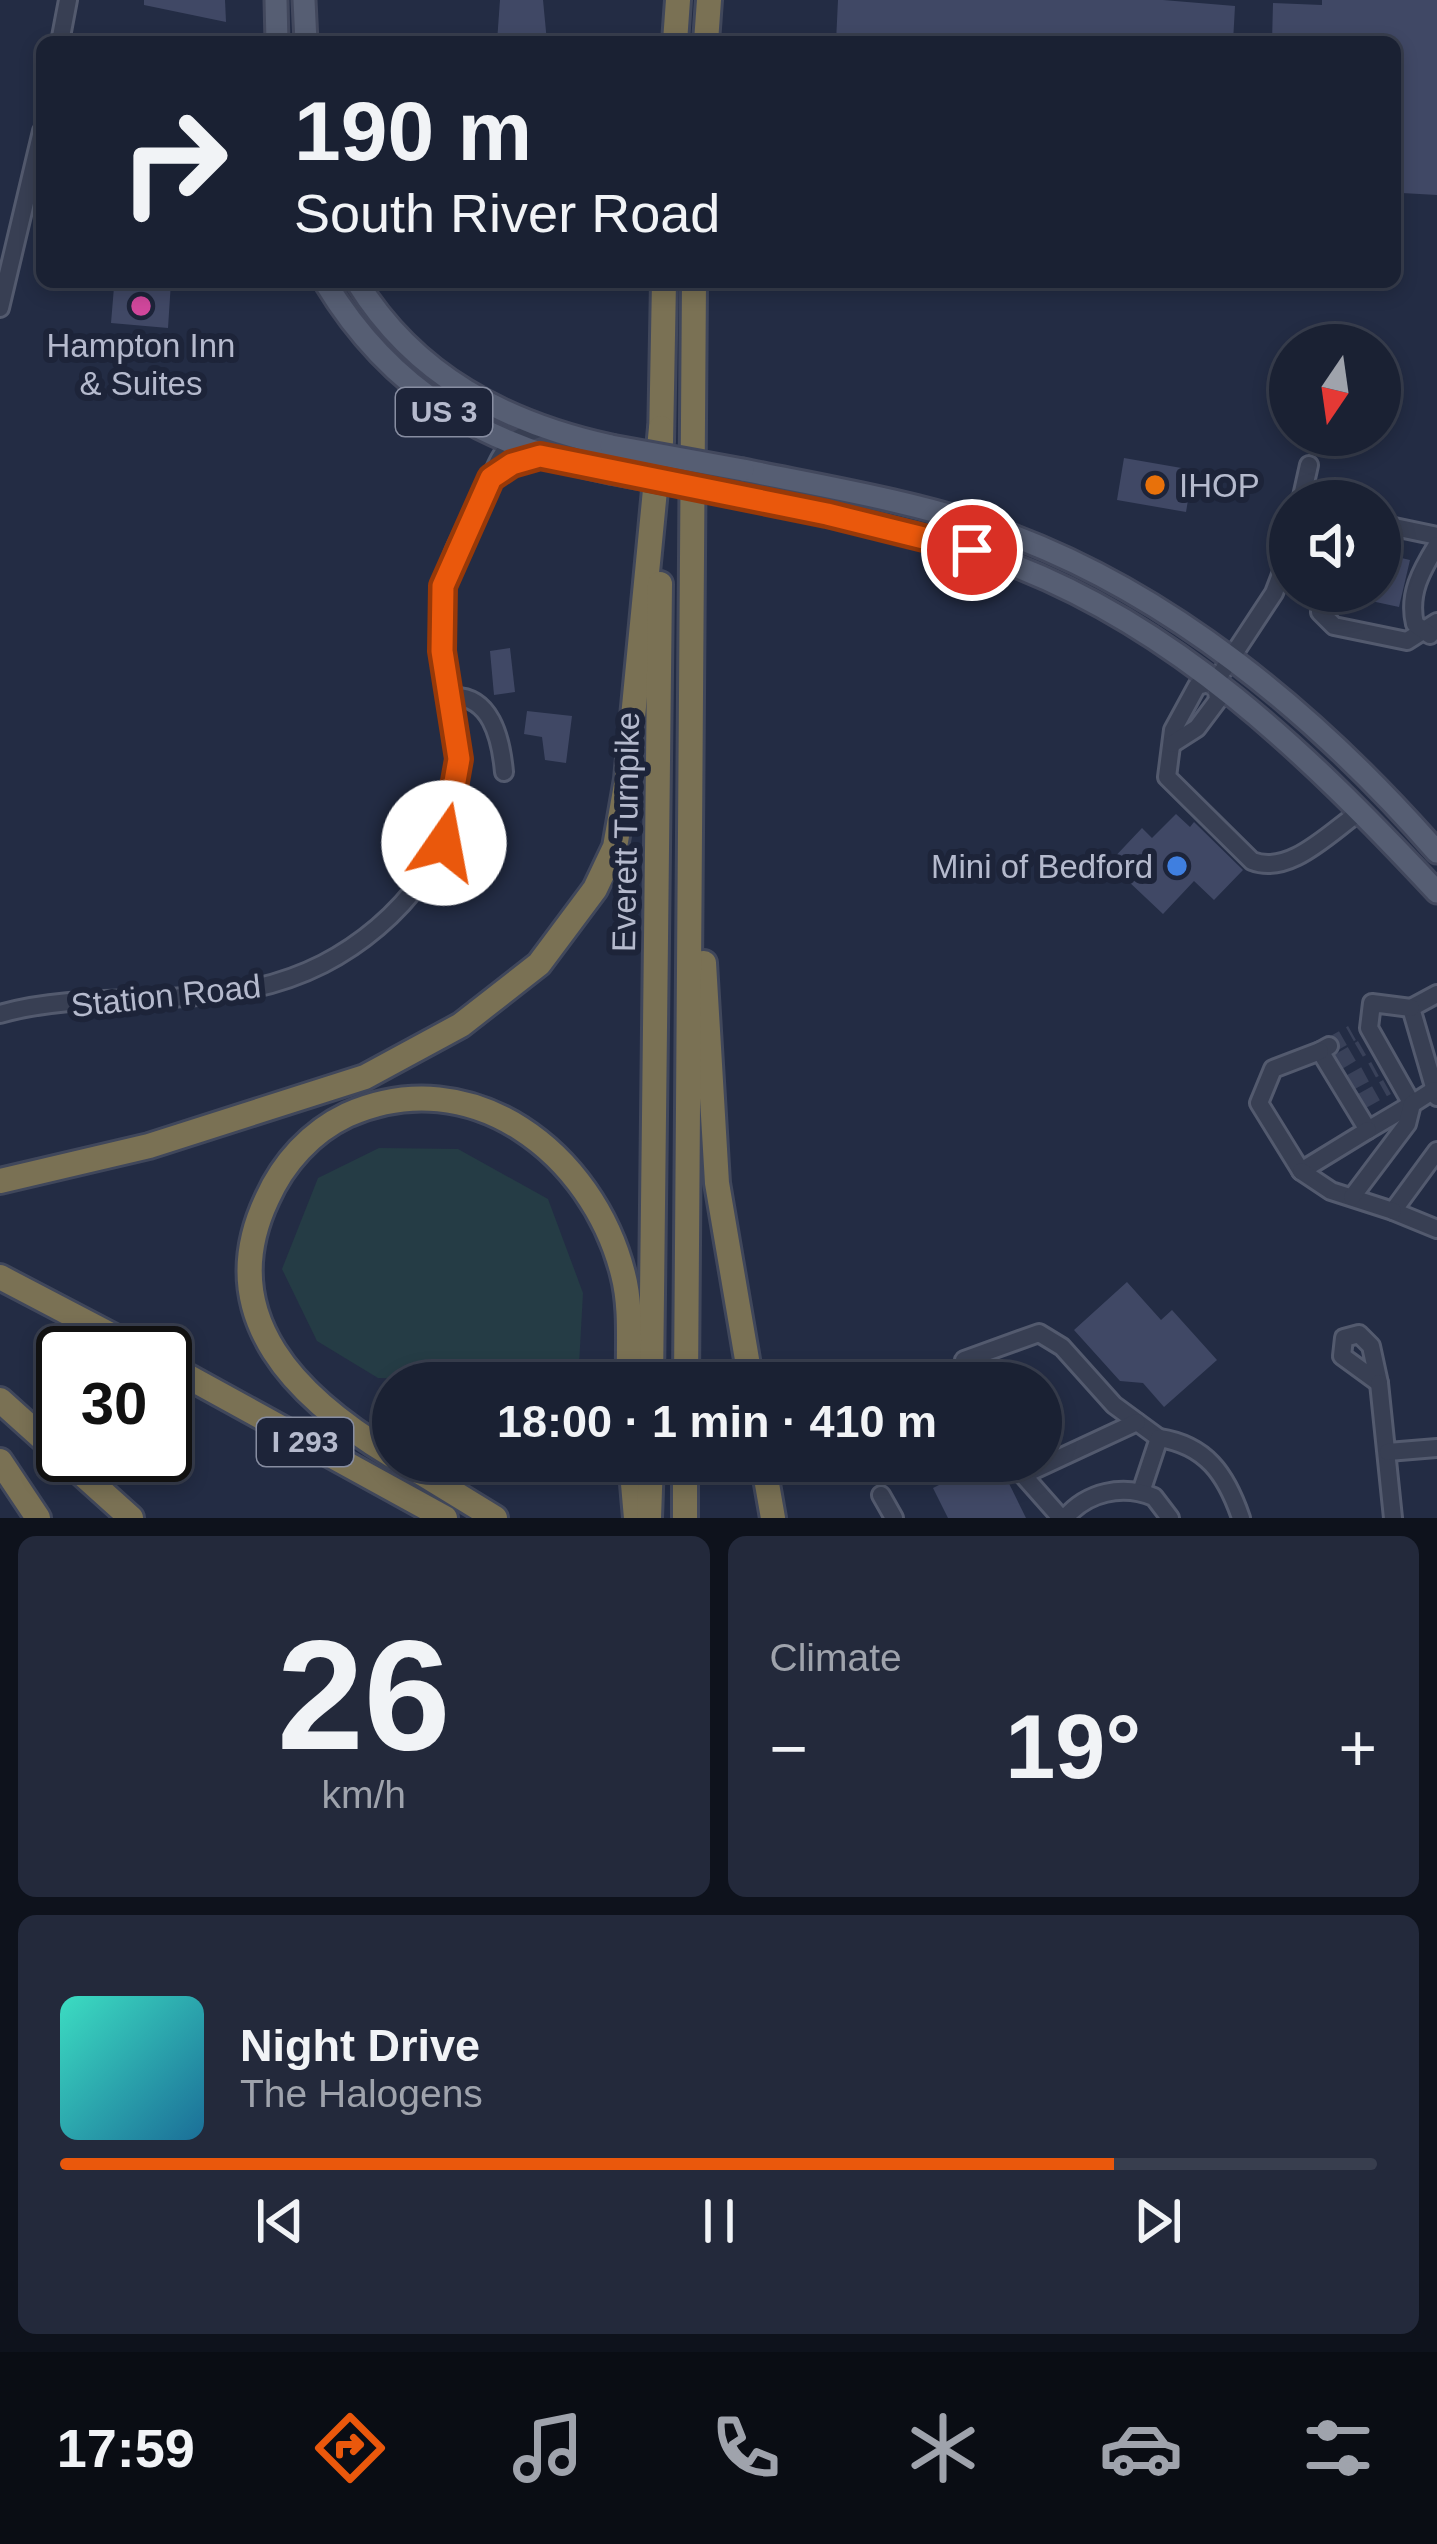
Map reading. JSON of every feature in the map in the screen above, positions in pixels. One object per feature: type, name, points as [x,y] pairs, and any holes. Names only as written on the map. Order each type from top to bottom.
[{"type":"highway","points":[[675,36],[678,0]]},
{"type":"highway","points":[[706,36],[709,0]]},
{"type":"highway","name":"Everett Turnpike","points":[[651,1362],[664,288]]},
{"type":"highway","name":"Everett Turnpike","points":[[686,1362],[694,288]]},
{"type":"highway","points":[[0,1181],[149,1147],[364,1076],[461,1025],[539,964],[585,905],[615,847],[627,779],[661,428]]},
{"type":"highway","points":[[691,707],[717,1183],[747,1362]]},
{"type":"highway","points":[[372,1442],[320,1406],[285,1370],[261,1327],[251,1278],[260,1213],[284,1169],[319,1133],[378,1104],[411,1099],[477,1107],[537,1136],[562,1158],[601,1210],[614,1242],[625,1280],[628,1362]]},
{"type":"highway","points":[[0,1277],[93,1326]]},
{"type":"highway","name":"I 293","points":[[192,1379],[445,1518]]},
{"type":"highway","points":[[0,1400],[131,1518]]},
{"type":"highway","points":[[0,1461],[38,1518]]},
{"type":"highway","points":[[436,1482],[495,1518]]},
{"type":"highway","points":[[633,1482],[636,1518]]},
{"type":"highway","points":[[649,1518],[650,1482]]},
{"type":"highway","points":[[685,1482],[685,1518]]},
{"type":"highway","points":[[767,1482],[773,1518]]},
{"type":"main road","points":[[276,0],[277,33],[305,33],[304,0]]},
{"type":"main road","name":"US 3","points":[[329,288],[365,340],[412,388],[456,420],[505,444],[610,472],[905,532],[998,559],[1114,614],[1216,680],[1360,812],[1437,892]]},
{"type":"main road","name":"US 3","points":[[361,288],[430,368],[491,407],[542,428],[994,529],[1094,572],[1232,659],[1302,717],[1437,852]]},
{"type":"street","points":[[61,36],[68,0]]},
{"type":"street","points":[[0,308],[17,254],[36,161]]},
{"type":"street","points":[[505,444],[542,428]]},
{"type":"street","name":"Station Road","points":[[0,1014],[176,999],[264,986],[324,963],[374,930],[412,892],[444,843],[459,759],[442,651],[443,586],[505,444]]},
{"type":"street","points":[[491,478],[512,464],[540,456]]},
{"type":"street","points":[[1306,480],[1309,465]]},
{"type":"street","points":[[1320,612],[1334,626],[1407,641],[1433,631],[1411,608],[1418,575],[1435,549],[1401,534]]},
{"type":"street","points":[[1269,601],[1216,680],[1197,686],[1177,717],[1167,777],[1173,788],[1252,861],[1269,868],[1286,864],[1360,812]]},
{"type":"street","points":[[449,697],[463,695],[479,704],[499,734],[504,772]]},
{"type":"street","points":[[1412,1104],[1393,1084],[1365,1037],[1372,1003],[1411,1009],[1437,994]]},
{"type":"street","points":[[1301,1171],[1436,1094],[1411,1009]]},
{"type":"street","points":[[1365,1132],[1358,1103],[1329,1056],[1273,1069],[1262,1084],[1259,1103],[1301,1171],[1352,1197],[1437,1229]]},
{"type":"street","points":[[1287,1064],[1269,1090],[1268,1103],[1300,1156],[1308,1159],[1349,1134],[1365,1132]]},
{"type":"street","points":[[1352,1197],[1407,1124],[1412,1104]]},
{"type":"street","points":[[1393,1210],[1437,1151]]},
{"type":"street","points":[[965,1362],[1039,1333],[1062,1348],[1114,1405],[1159,1438],[1203,1452],[1230,1490],[1241,1518]]},
{"type":"street","points":[[1378,1383],[1393,1518]]},
{"type":"street","points":[[1062,1452],[1138,1422]]},
{"type":"street","points":[[1141,1492],[1159,1438]]},
{"type":"street","points":[[1388,1452],[1437,1448]]},
{"type":"street","points":[[1032,1482],[1063,1518],[1106,1493],[1141,1492],[1154,1497],[1170,1518]]},
{"type":"street","points":[[881,1495],[894,1518]]},
{"type":"shaded area","points":[[379,1148],[458,1149],[548,1199],[583,1293],[579,1362],[372,1362],[372,1374],[317,1341],[282,1269],[318,1178]]},
{"type":"building","points":[[144,0],[225,0],[226,22],[144,5]]},
{"type":"building","points":[[500,0],[543,0],[546,36],[497,36]]},
{"type":"building","points":[[838,0],[1163,0],[1235,6],[1233,36],[836,36]]},
{"type":"building","points":[[1322,0],[1437,0],[1437,195],[1402,193],[1401,36],[1272,36],[1273,3],[1322,5]]},
{"type":"building","name":"Hampton Inn & Suites","points":[[114,288],[171,288],[168,328],[111,323]]},
{"type":"building","name":"IHOP","points":[[1124,458],[1193,470],[1186,512],[1117,500]]},
{"type":"building","points":[[1401,558],[1410,560],[1401,598]]},
{"type":"building","points":[[510,648],[515,692],[494,695],[490,651]]},
{"type":"building","points":[[527,711],[572,716],[566,763],[545,760],[542,737],[524,734]]},
{"type":"building","name":"Mini of Bedford","points":[[1176,814],[1190,827],[1194,822],[1243,870],[1214,900],[1194,881],[1163,914],[1109,863],[1142,828],[1152,838]]},
{"type":"building","points":[[1127,1282],[1161,1320],[1172,1310],[1217,1360],[1164,1407],[1143,1383],[1120,1381],[1074,1330]]},
{"type":"building","points":[[945,1482],[1008,1482],[1026,1518],[948,1518],[933,1488]]},
{"type":"tunnel","points":[[1329,1046],[1352,1033]]},
{"type":"tunnel","points":[[1338,1062],[1362,1048]]},
{"type":"tunnel","points":[[1351,1082],[1375,1069]]},
{"type":"tunnel","points":[[1362,1101],[1387,1087]]},
{"type":"place","name":"Hampton Inn & Suites","points":[[141,306]]},
{"type":"place","name":"IHOP","points":[[1155,485]]},
{"type":"place","name":"Mini of Bedford","points":[[1177,866]]},
{"type":"route","points":[[444,843],[459,759],[442,651],[443,586],[491,478],[512,464],[540,456],[827,514],[972,550]]}]
